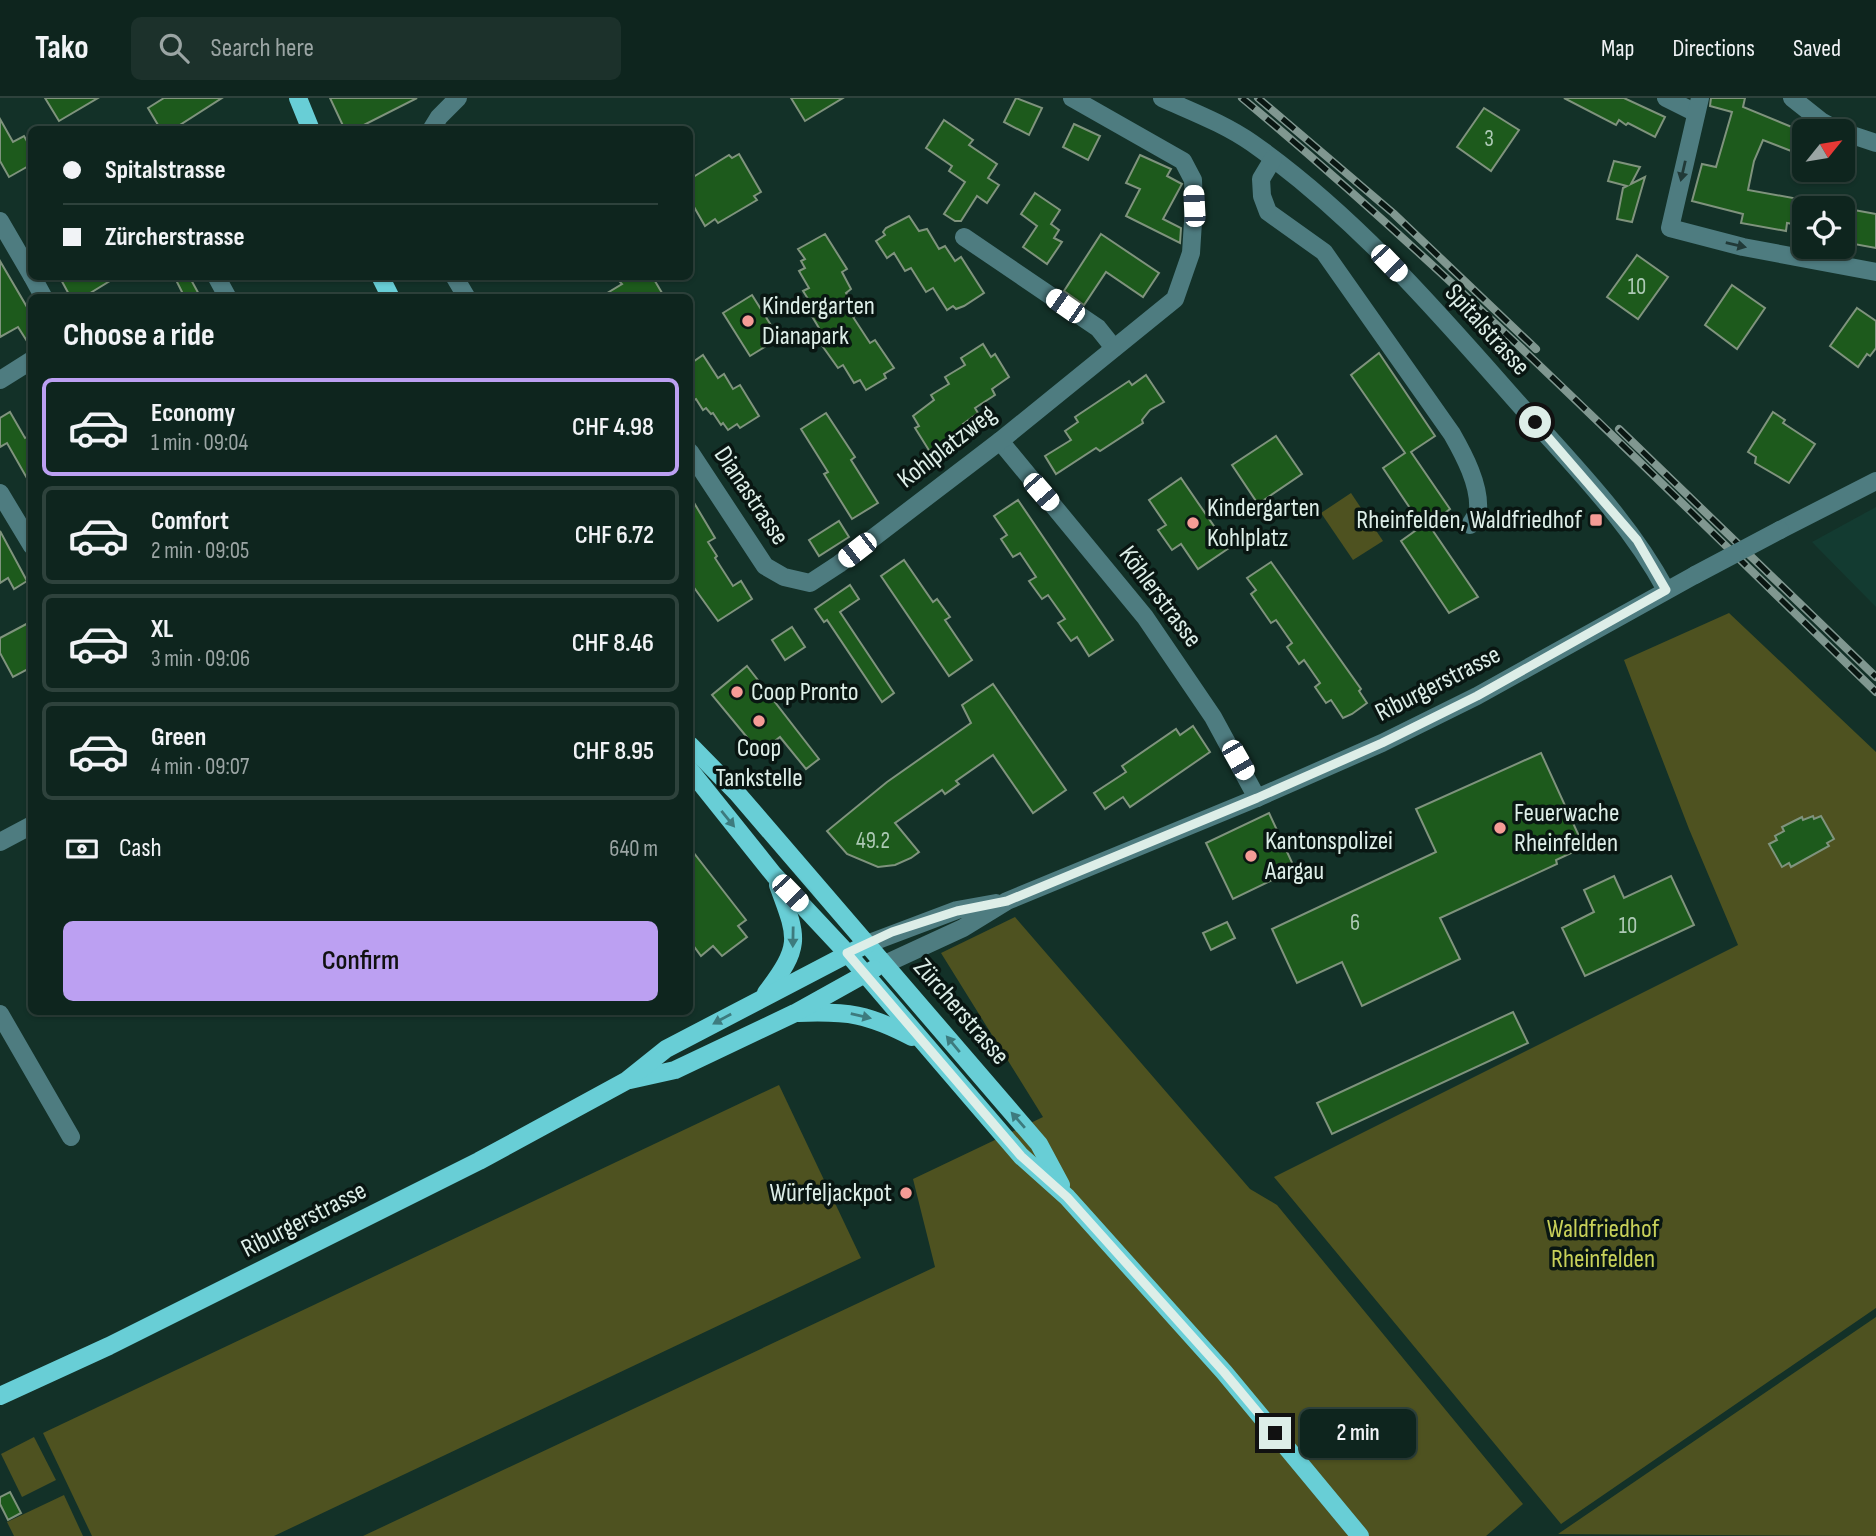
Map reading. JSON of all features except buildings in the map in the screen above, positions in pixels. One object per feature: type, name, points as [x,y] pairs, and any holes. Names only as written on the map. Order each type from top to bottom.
[{"type":"main road","points":[[298,98],[310,126]]},
{"type":"main road","name":"Zürcherstrasse","points":[[693,748],[737,793],[1039,1144],[1067,1197]]},
{"type":"main road","name":"Zürcherstrasse","points":[[693,774],[774,875],[847,953],[1021,1156],[1067,1197],[1224,1372],[1360,1536]]},
{"type":"main road","name":"Riburgerstrasse","points":[[765,995],[791,957],[795,940],[793,925],[774,875]]},
{"type":"main road","name":"Riburgerstrasse","points":[[0,1396],[109,1346],[467,1167],[626,1081],[666,1049],[867,944]]},
{"type":"main road","name":"Riburgerstrasse","points":[[626,1081],[675,1070],[795,1013],[884,964]]},
{"type":"main road","points":[[795,1013],[854,1013],[881,1020],[921,1041]]},
{"type":"street","points":[[433,126],[458,98]]},
{"type":"street","name":"Kohlplatzweg","points":[[810,583],[839,564],[1000,441],[1175,299],[1191,253],[1193,180],[1183,161],[1072,98]]},
{"type":"street","name":"Spitalstrasse","points":[[1162,98],[1230,130],[1273,159],[1357,229],[1460,338],[1625,525],[1643,548],[1666,590]]},
{"type":"street","points":[[1666,98],[1698,106],[1670,228],[1744,247],[1876,272]]},
{"type":"street","points":[[1792,98],[1818,119]]},
{"type":"street","points":[[1855,136],[1876,143]]},
{"type":"street","points":[[1273,159],[1261,179],[1262,196],[1268,212],[1311,240],[1324,252],[1452,434],[1465,457],[1474,486],[1478,512],[1469,525]]},
{"type":"street","points":[[0,221],[28,269]]},
{"type":"street","points":[[964,237],[1098,328],[1114,348]]},
{"type":"street","points":[[0,380],[28,362]]},
{"type":"street","name":"Köhlerstrasse","points":[[1000,441],[1145,617],[1213,717],[1257,798]]},
{"type":"street","name":"Dianastrasse","points":[[693,457],[765,566],[784,577],[810,583]]},
{"type":"street","name":"Riburgerstrasse","points":[[884,964],[963,928],[1007,901],[1257,798],[1382,743],[1477,696],[1666,590],[1876,481]]},
{"type":"street","points":[[0,493],[28,539]]},
{"type":"street","points":[[0,842],[28,827]]},
{"type":"street","name":"Riburgerstrasse","points":[[867,944],[957,911],[1007,901]]},
{"type":"street","points":[[0,1014],[71,1137]]},
{"type":"shaded area","points":[[1876,507],[1876,607],[1812,542]]},
{"type":"green space","points":[[1351,493],[1383,541],[1353,560],[1321,513]]},
{"type":"green space","name":"Waldfriedhof Rheinfelden","points":[[1729,613],[1876,752],[1876,1308],[1561,1524],[1274,1177],[1738,945],[1689,829],[1624,660]]},
{"type":"green space","points":[[1015,917],[1250,1189],[1277,1205],[1523,1504],[1486,1536],[363,1536],[935,1267],[913,1179],[1043,1117],[941,953]]},
{"type":"green space","points":[[779,1085],[861,1258],[274,1536],[92,1536],[43,1433]]},
{"type":"green space","points":[[1876,1317],[1876,1536],[1558,1534]]},
{"type":"green space","points":[[34,1437],[56,1480],[22,1497],[1,1454]]},
{"type":"green space","points":[[64,1495],[83,1536],[14,1536],[7,1522]]},
{"type":"railway","points":[[1242,98],[1324,168],[1485,314],[1876,692]]},
{"type":"railway","points":[[1258,98],[1393,213],[1536,349]]},
{"type":"railway","points":[[1619,429],[1876,677]]},
{"type":"place","name":"Kindergarten Dianapark","points":[[748,321]]},
{"type":"place","name":"Rheinfelden, Waldfriedhof","points":[[1596,520]]},
{"type":"place","name":"Kindergarten Kohlplatz","points":[[1193,523]]},
{"type":"place","name":"Coop Pronto","points":[[737,692]]},
{"type":"place","name":"Coop Tankstelle","points":[[759,721]]},
{"type":"place","name":"Feuerwache Rheinfelden","points":[[1500,828]]},
{"type":"place","name":"Kantonspolizei Aargau","points":[[1251,856]]},
{"type":"place","name":"Würfeljackpot","points":[[906,1193]]},
{"type":"route","points":[[1275,1433],[1067,1197],[1021,1156],[847,953],[892,932],[957,911],[1007,901],[1257,798],[1382,743],[1477,696],[1666,590],[1637,540],[1535,422]]}]
